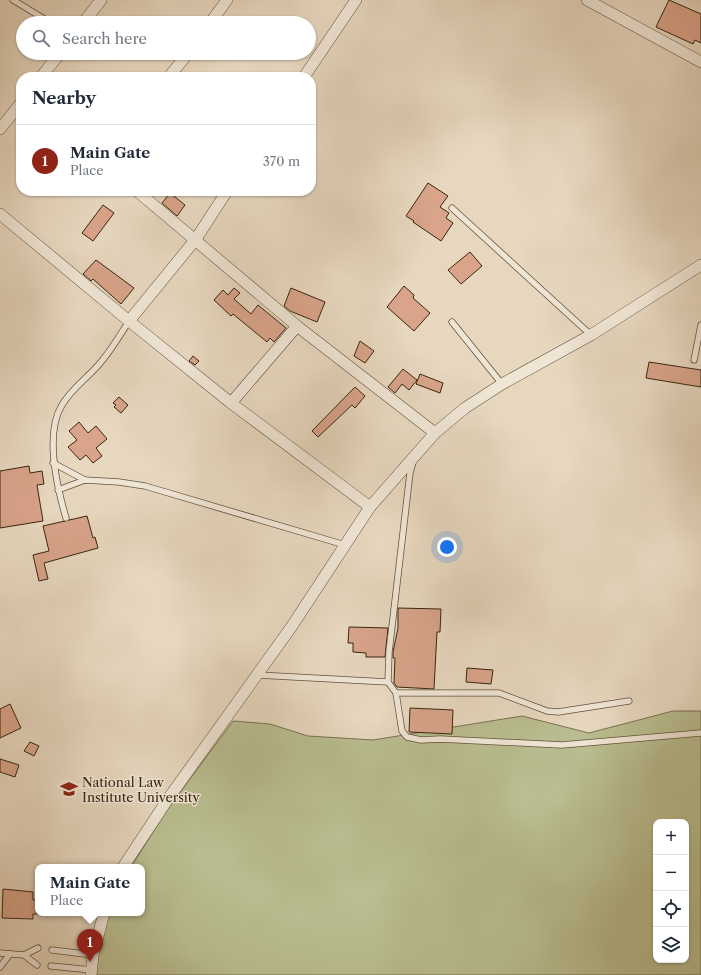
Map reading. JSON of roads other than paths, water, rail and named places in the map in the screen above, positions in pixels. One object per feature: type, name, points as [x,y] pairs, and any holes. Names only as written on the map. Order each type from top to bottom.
[{"type":"street","points":[[88,16],[101,0]]},
{"type":"street","points":[[215,16],[227,0]]},
{"type":"street","points":[[316,59],[356,0]]},
{"type":"street","points":[[588,0],[701,62]]},
{"type":"street","points":[[45,72],[54,60]]},
{"type":"street","points":[[173,72],[182,60]]},
{"type":"street","points":[[307,72],[315,60]]},
{"type":"street","points":[[0,129],[16,108]]},
{"type":"street","points":[[143,196],[196,239],[297,326],[435,433]]},
{"type":"street","points":[[129,321],[196,239],[224,196]]},
{"type":"street","points":[[0,214],[129,321],[232,403],[370,507]]},
{"type":"street","points":[[125,864],[168,799],[257,675],[370,507],[435,433],[465,408],[502,384],[591,335],[701,265]]},
{"type":"street","points":[[232,403],[297,326]]},
{"type":"street","points":[[91,973],[93,955],[103,916]]},
{"type":"lane","points":[[13,0],[39,16]]},
{"type":"lane","points":[[452,208],[591,335]]},
{"type":"lane","points":[[66,518],[58,490],[53,463],[54,424],[62,405],[101,362],[129,321]]},
{"type":"lane","points":[[452,322],[502,384]]},
{"type":"lane","points":[[694,360],[701,325]]},
{"type":"lane","points":[[415,456],[409,480],[389,652],[388,682],[396,693],[402,730],[407,737],[421,740],[440,739],[562,745],[701,733]]},
{"type":"lane","points":[[53,463],[86,480]]},
{"type":"lane","points":[[58,490],[86,480],[119,482],[145,486],[345,545]]},
{"type":"lane","points":[[257,675],[388,682]]},
{"type":"lane","points":[[396,693],[499,693],[547,711],[558,712],[629,701]]},
{"type":"lane","points":[[0,953],[24,955],[38,948]]},
{"type":"lane","points":[[52,950],[93,955]]},
{"type":"lane","points":[[0,967],[10,954]]},
{"type":"lane","points":[[24,955],[37,965]]},
{"type":"lane","points":[[51,966],[91,973]]},
{"type":"place","name":"National Law Institute University","points":[[69,789]]},
{"type":"place","name":"Main Gate","points":[[90,962]]}]
